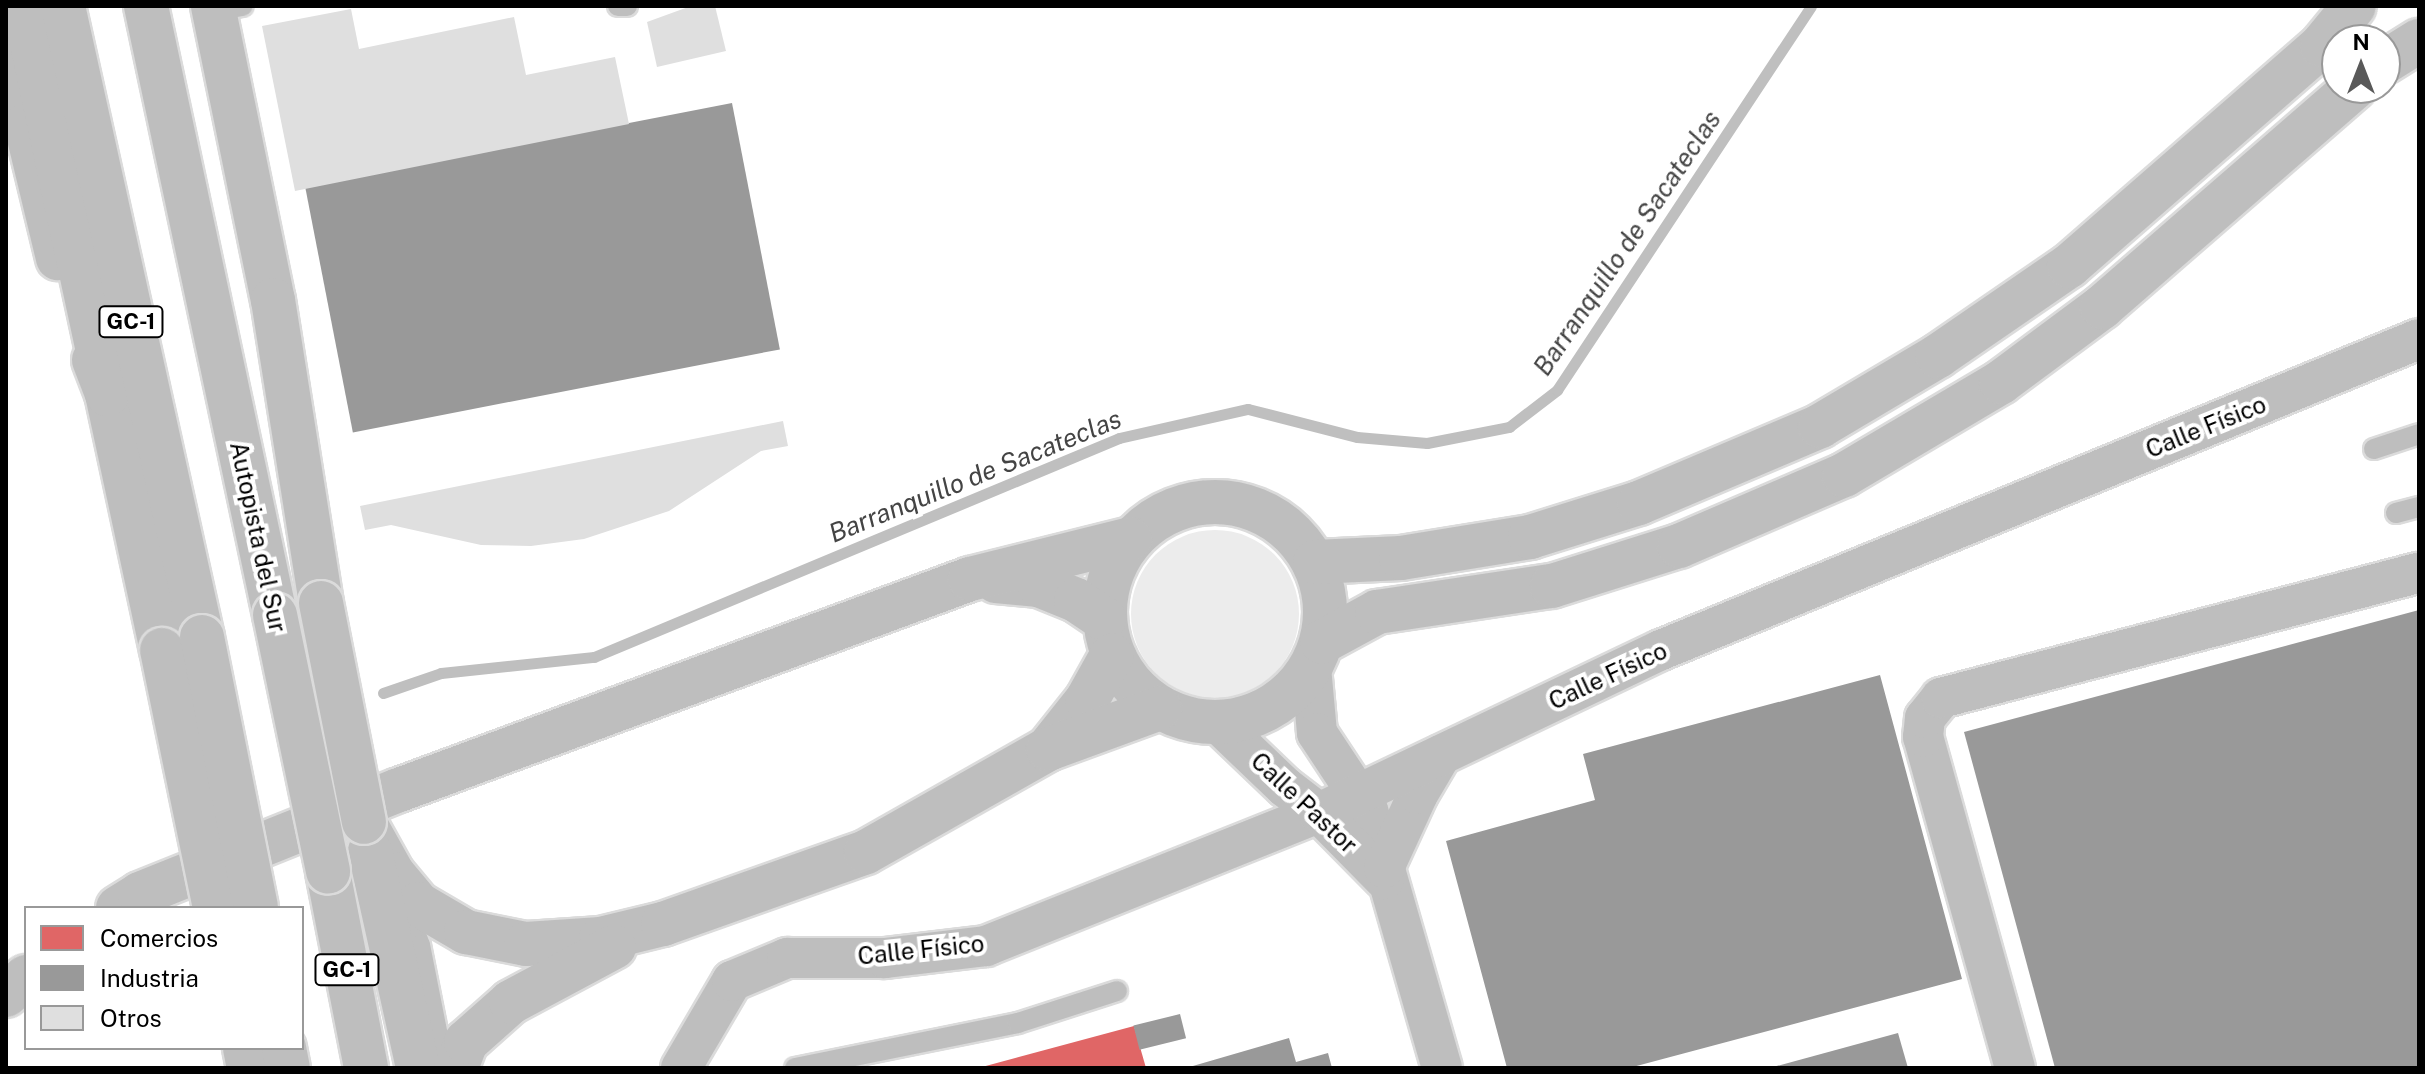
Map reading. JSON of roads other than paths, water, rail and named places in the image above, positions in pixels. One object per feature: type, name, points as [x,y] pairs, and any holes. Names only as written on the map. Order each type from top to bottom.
[{"type":"main road","points":[[24,6],[107,394]]},
{"type":"main road","name":"GC-1","points":[[63,6],[182,643],[255,906]]},
{"type":"main road","name":"Autopista del Sur","points":[[146,6],[275,615],[366,1068]]},
{"type":"main road","points":[[1315,562],[1401,558],[1530,537],[1639,503],[1820,426],[1938,356],[2069,266],[2322,45],[2354,6]]},
{"type":"main road","points":[[223,8],[321,603],[418,1068]]},
{"type":"main road","points":[[6,22],[16,113],[63,278],[107,394],[182,643],[215,906]]},
{"type":"main road","points":[[2401,52],[2419,41]]},
{"type":"main road","points":[[1316,655],[1377,612],[1552,586],[1665,550],[1844,475],[2001,382],[2102,307],[2336,104]]},
{"type":"main road","points":[[970,579],[1039,585],[1076,600],[1108,637],[1132,685],[1160,708],[1187,719],[1217,722],[1246,718],[1273,706],[1295,689],[1316,655],[1326,615],[1323,588],[1315,562],[1293,533],[1263,512],[1228,502],[1192,503],[1158,516],[1130,539],[1115,563],[1106,591],[1108,637],[1087,700],[1048,749]]},
{"type":"main road","points":[[121,906],[140,894],[399,790],[970,579],[1130,539]]},
{"type":"main road","points":[[456,1068],[466,1042],[511,1002],[560,973],[663,924],[866,852],[1048,749],[1160,708]]},
{"type":"main road","points":[[366,830],[393,874],[418,904],[466,932],[526,944],[601,939],[663,924]]},
{"type":"main road","points":[[6,995],[24,979]]},
{"type":"street","name":"Calle Físico","points":[[681,1068],[732,981],[787,958],[885,958],[986,946],[1319,813],[1661,650],[2419,339]]},
{"type":"street","points":[[2015,1068],[1923,737],[1925,718],[1941,698],[2419,573]]},
{"type":"street","name":"Calle Pastor","points":[[1316,655],[1317,733],[1368,810],[1442,1068]]},
{"type":"street","name":"Calle Pastor","points":[[1217,722],[1386,876]]},
{"type":"street","points":[[1386,876],[1418,794],[1441,755]]},
{"type":"lane","points":[[618,6],[627,6]]},
{"type":"lane","points":[[2374,449],[2419,434]]},
{"type":"lane","points":[[2396,513],[2419,507]]},
{"type":"lane","points":[[393,874],[420,945],[439,1041],[441,1068]]},
{"type":"lane","points":[[795,1068],[1018,1023],[1117,991]]},
{"type":"waterway","name":"Barranquillo de Sacateclas","points":[[383,693],[441,673],[594,657],[1119,438],[1248,409],[1357,437],[1427,443],[1509,427],[1557,390],[1811,6]]}]
